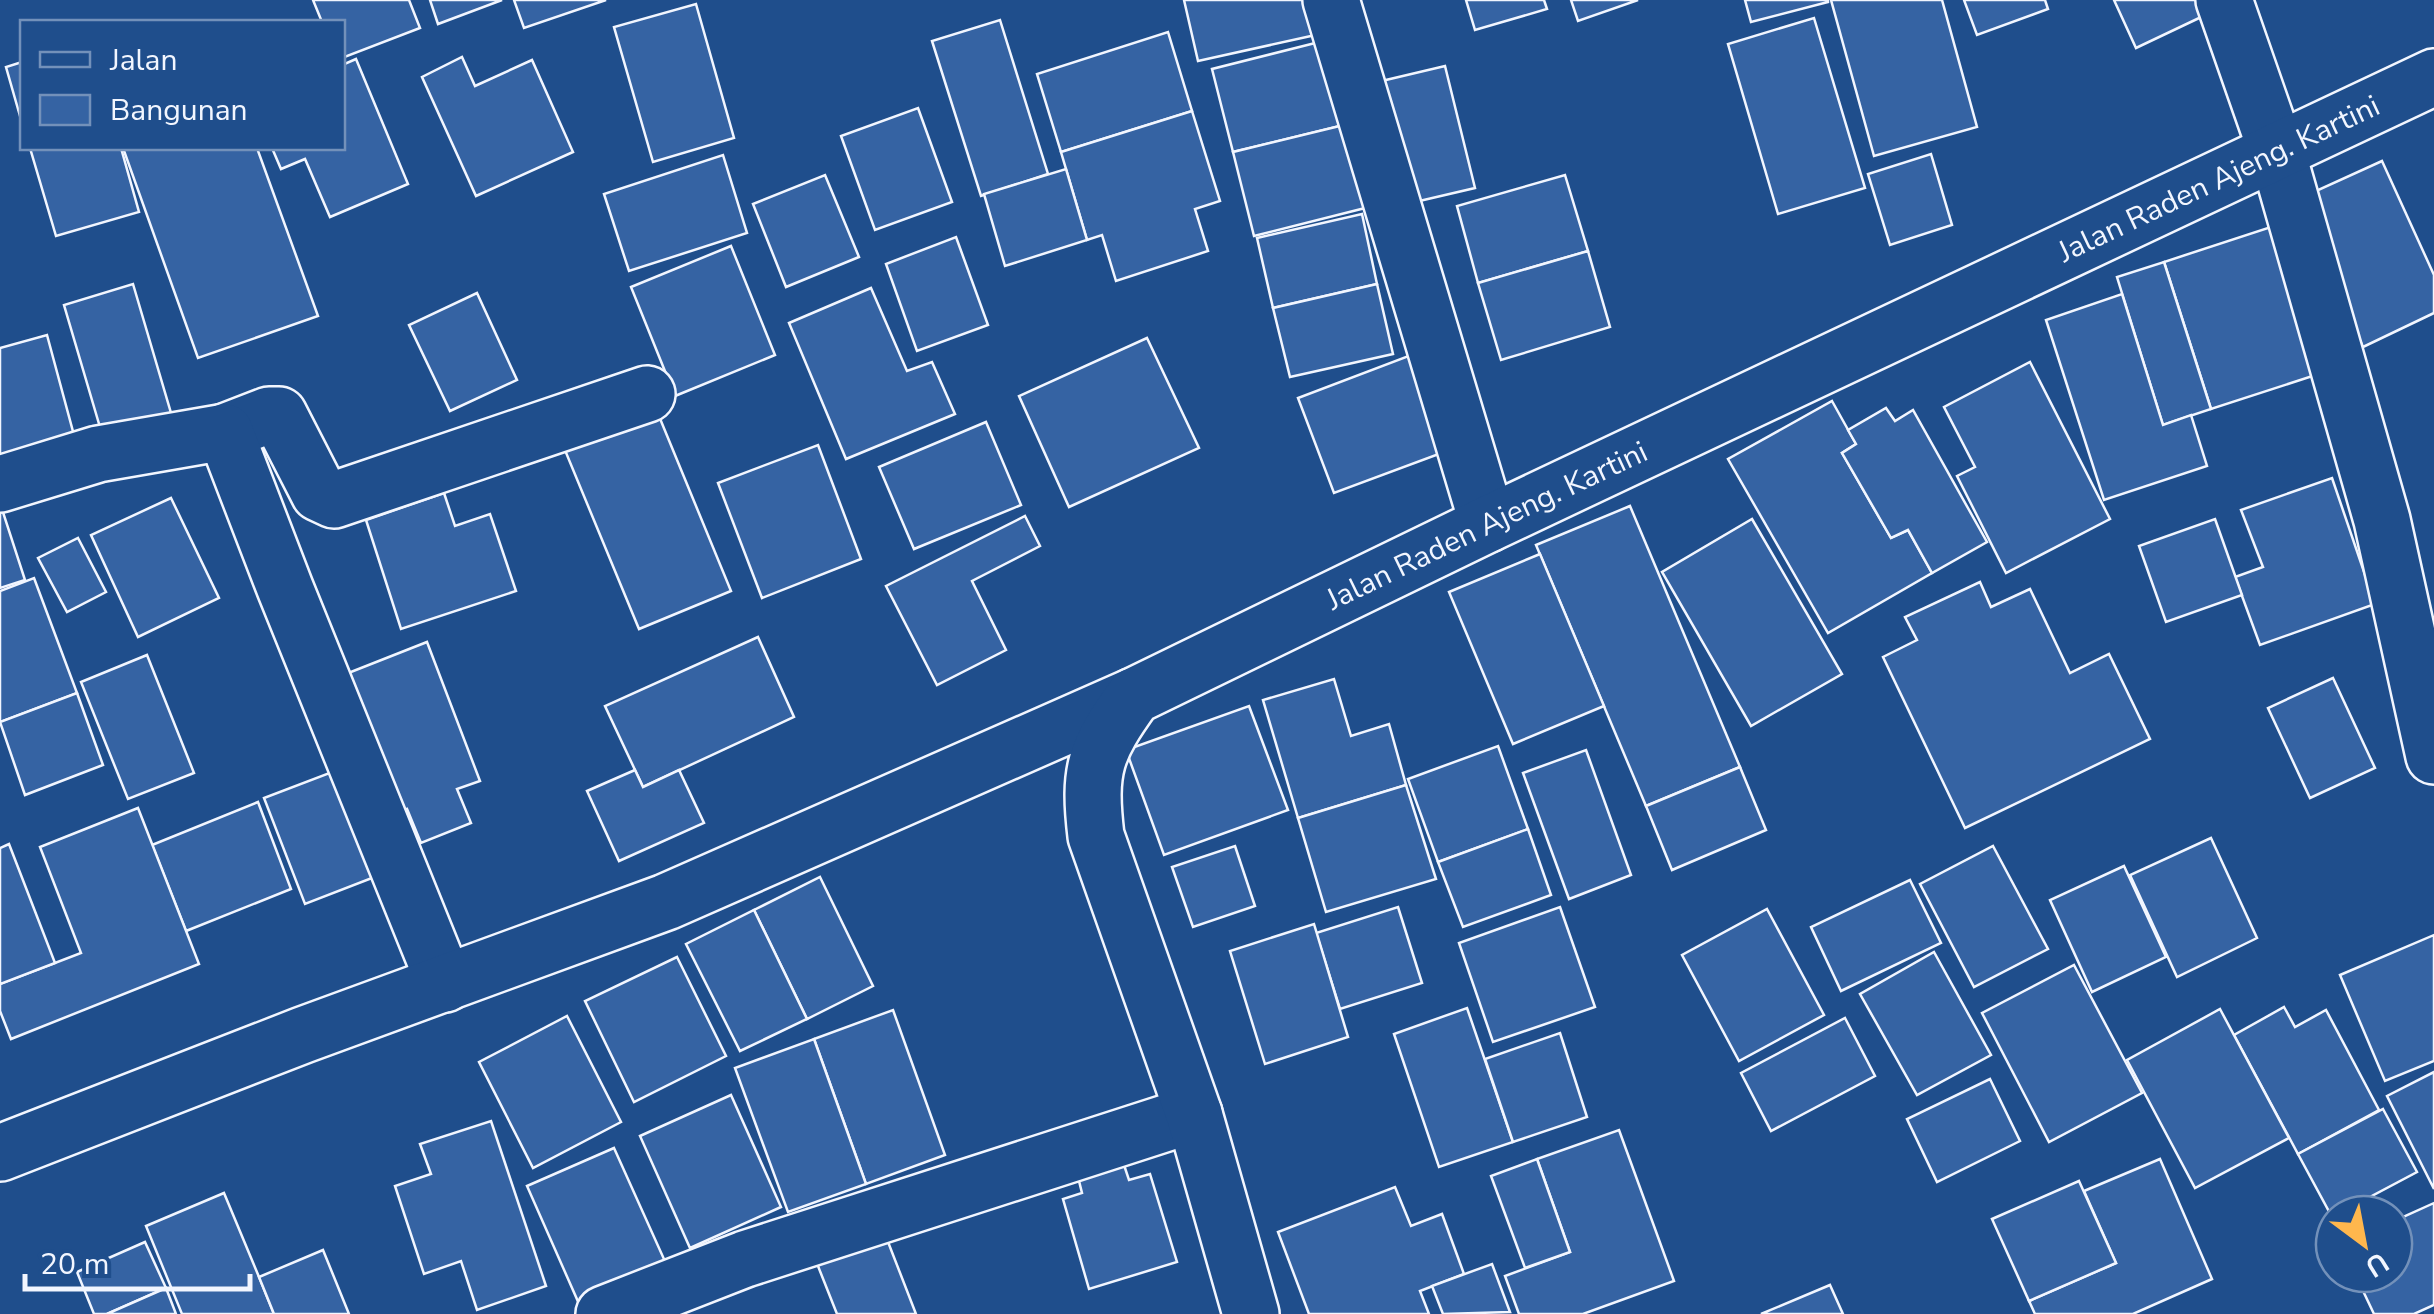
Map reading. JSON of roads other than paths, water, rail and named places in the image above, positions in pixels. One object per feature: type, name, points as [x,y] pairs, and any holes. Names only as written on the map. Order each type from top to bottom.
[{"type":"street","points":[[1331,0],[1488,524]]},
{"type":"street","points":[[2224,0],[2277,152],[2382,520],[2434,756]]},
{"type":"street","name":"Jalan Raden Ajeng. Kartini","points":[[1251,1314],[1194,1114],[1096,836],[1094,770],[1104,737],[1134,696],[1488,524],[2434,78]]},
{"type":"street","points":[[0,484],[98,454],[226,432],[269,415],[279,415],[319,493],[334,500],[646,394]]},
{"type":"street","points":[[226,432],[284,588],[445,984]]},
{"type":"street","points":[[0,1153],[303,1035],[666,902],[1134,696]]},
{"type":"street","points":[[604,1314],[745,1259],[1194,1114]]}]
